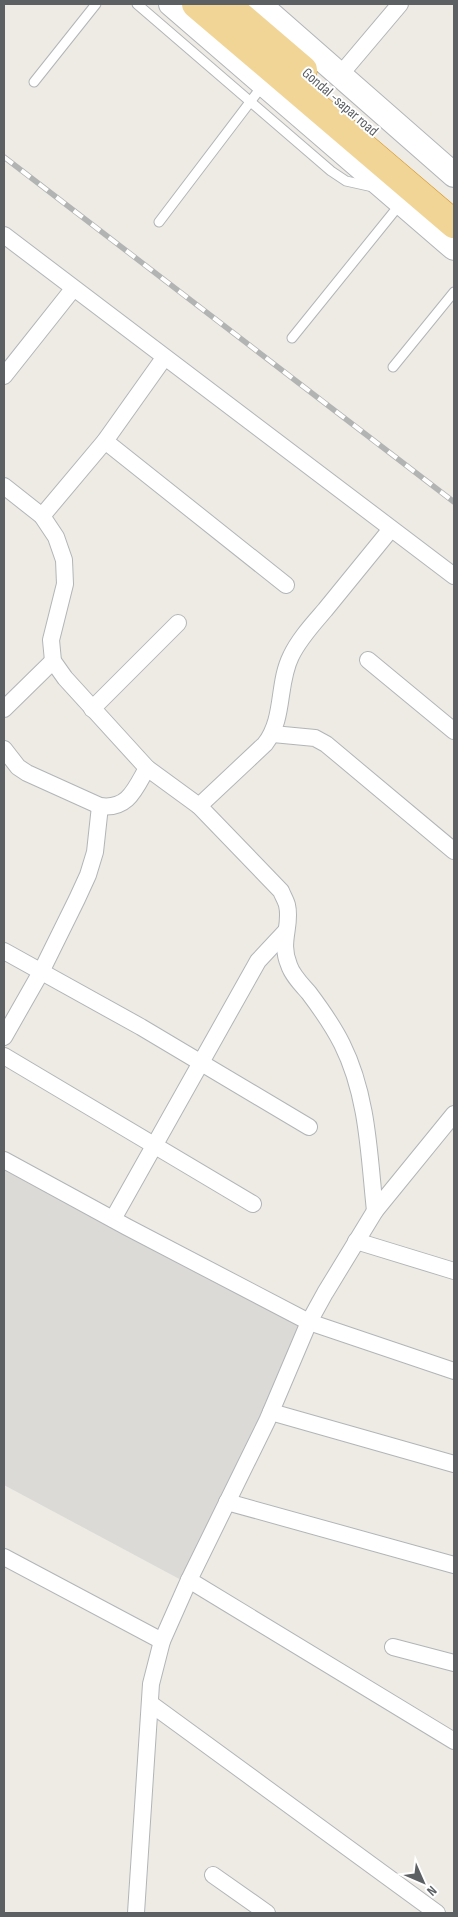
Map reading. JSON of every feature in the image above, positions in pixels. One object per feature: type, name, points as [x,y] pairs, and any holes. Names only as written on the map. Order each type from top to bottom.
[{"type":"highway","points":[[196,4],[454,224]]},
{"type":"highway","name":"Gondal -sapar road","points":[[226,4],[454,200]]},
{"type":"street","points":[[171,4],[257,93],[393,196],[454,248]]},
{"type":"street","points":[[258,4],[454,175]]},
{"type":"street","points":[[340,76],[400,4]]},
{"type":"street","points":[[4,235],[454,576]]},
{"type":"street","points":[[4,376],[73,289]]},
{"type":"street","points":[[42,516],[105,441],[164,358]]},
{"type":"street","points":[[105,441],[286,585]]},
{"type":"street","points":[[4,486],[42,516],[56,537],[64,560],[65,584],[51,640],[53,662],[92,709],[147,768],[199,806],[281,891],[288,906],[284,940],[285,956],[290,968],[321,1009],[342,1044],[360,1092],[365,1115],[375,1211]]},
{"type":"street","points":[[199,806],[265,744],[273,734],[284,676],[290,656],[304,635],[391,529]]},
{"type":"street","points":[[92,709],[178,623]]},
{"type":"street","points":[[368,660],[454,731]]},
{"type":"street","points":[[4,709],[53,662]]},
{"type":"street","points":[[273,734],[315,738],[326,744],[454,851]]},
{"type":"street","points":[[4,749],[11,760],[27,773],[100,806],[112,808],[120,805],[135,790],[147,768]]},
{"type":"street","points":[[4,1037],[41,972],[88,875],[95,852],[100,806]]},
{"type":"street","points":[[113,1220],[258,962],[286,931]]},
{"type":"street","points":[[4,951],[202,1063],[309,1127]]},
{"type":"street","points":[[4,1056],[253,1204]]},
{"type":"street","points":[[136,1913],[151,1684],[162,1641],[189,1580],[271,1412],[309,1322],[375,1211],[453,1120]]},
{"type":"street","points":[[4,1160],[113,1220],[309,1322],[454,1371]]},
{"type":"street","points":[[356,1241],[454,1271]]},
{"type":"street","points":[[271,1412],[454,1464]]},
{"type":"street","points":[[227,1502],[454,1565]]},
{"type":"street","points":[[4,1557],[162,1641]]},
{"type":"street","points":[[189,1580],[454,1741]]},
{"type":"street","points":[[393,1647],[454,1663]]},
{"type":"street","points":[[150,1704],[437,1913]]},
{"type":"street","points":[[213,1875],[267,1913]]},
{"type":"lane","points":[[34,82],[96,4]]},
{"type":"lane","points":[[137,4],[257,93],[159,222]]},
{"type":"lane","points":[[292,338],[393,196]]},
{"type":"lane","points":[[393,367],[454,292]]},
{"type":"shaded area","points":[[4,1166],[313,1330],[185,1582],[4,1485]]},
{"type":"railway","points":[[4,157],[454,502]]}]
